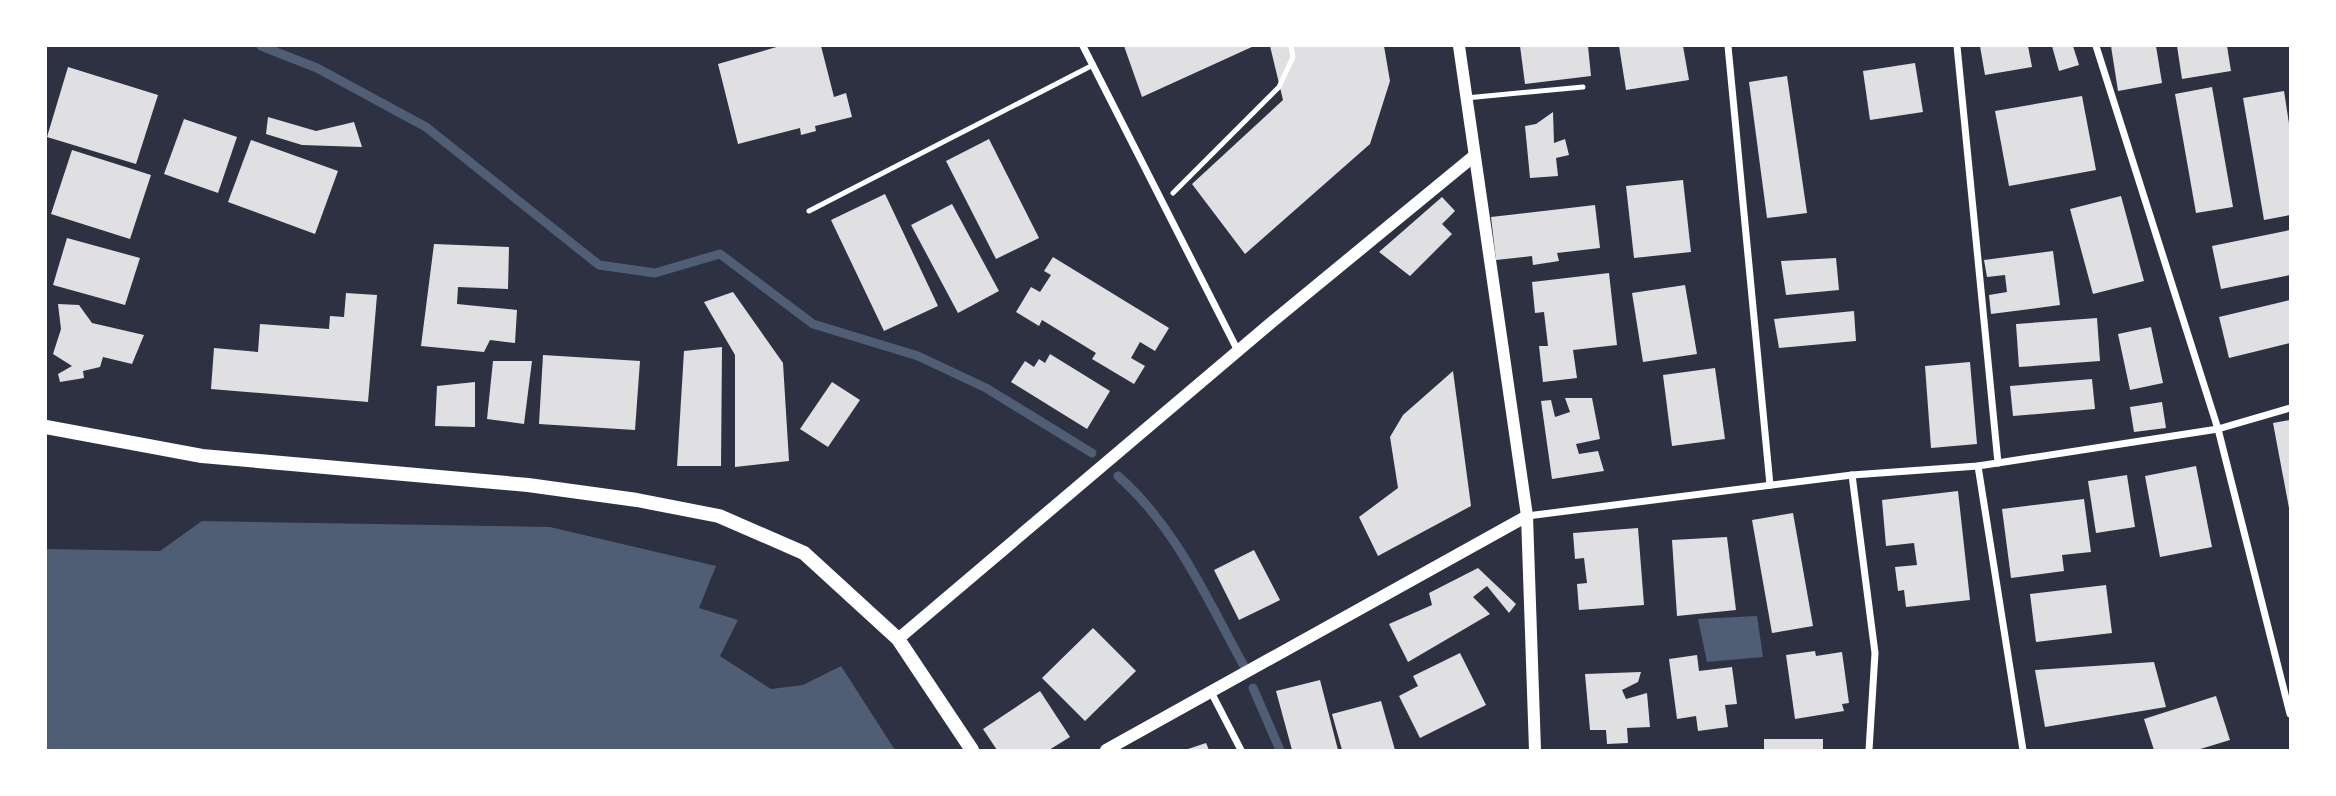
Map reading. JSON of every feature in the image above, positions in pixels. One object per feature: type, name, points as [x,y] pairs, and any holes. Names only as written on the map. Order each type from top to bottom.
[{"type":"main road","points":[[46,427],[202,456],[528,485],[637,500],[719,516],[804,553],[898,639],[972,751]]},
{"type":"street","points":[[1083,46],[1238,351]]},
{"type":"street","points":[[1460,46],[1527,516],[1535,751]]},
{"type":"street","points":[[1728,46],[1770,485]]},
{"type":"street","points":[[1957,46],[1998,463]]},
{"type":"street","points":[[2096,46],[2218,429],[2291,714]]},
{"type":"street","points":[[898,639],[1238,351],[1474,156]]},
{"type":"street","points":[[1107,751],[1527,516],[1852,475],[1978,467],[2218,429],[2291,408]]},
{"type":"street","points":[[1978,467],[2023,751]]},
{"type":"street","points":[[1852,475],[1875,653],[1869,751]]},
{"type":"street","points":[[1211,692],[1241,751]]},
{"type":"lane","points":[[1173,193],[1279,87],[1293,57],[1291,46]]},
{"type":"lane","points":[[809,211],[1093,65]]},
{"type":"lane","points":[[1466,98],[1583,87]]},
{"type":"water","points":[[202,521],[550,527],[716,566],[699,608],[738,620],[720,656],[771,689],[803,685],[841,666],[895,750],[46,750],[46,549],[160,551]]},
{"type":"water","points":[[1757,616],[1763,657],[1707,662],[1698,619]]},
{"type":"building","points":[[780,46],[821,46],[834,97],[846,93],[852,117],[815,126],[816,131],[801,135],[800,128],[738,144],[718,64]]},
{"type":"building","points":[[1124,46],[1254,46],[1142,97]]},
{"type":"building","points":[[1270,46],[1384,46],[1390,81],[1370,144],[1245,254],[1192,184],[1283,100]]},
{"type":"building","points":[[1520,46],[1588,46],[1591,76],[1525,84]]},
{"type":"building","points":[[1619,46],[1683,46],[1689,80],[1626,90]]},
{"type":"building","points":[[1980,46],[2028,46],[2032,67],[1985,75]]},
{"type":"building","points":[[2052,46],[2073,46],[2079,65],[2059,71]]},
{"type":"building","points":[[2111,46],[2156,46],[2162,83],[2118,91]]},
{"type":"building","points":[[2177,46],[2227,46],[2231,71],[2182,79]]},
{"type":"building","points":[[1915,63],[1923,112],[1870,120],[1863,71]]},
{"type":"building","points":[[68,67],[158,95],[136,164],[47,137]]},
{"type":"building","points":[[1787,76],[1807,213],[1767,218],[1749,82]]},
{"type":"building","points":[[2212,87],[2233,207],[2196,213],[2175,94]]},
{"type":"building","points":[[2284,91],[2290,130],[2290,215],[2264,220],[2243,98]]},
{"type":"building","points":[[2082,96],[2096,170],[2009,186],[1995,111]]},
{"type":"building","points":[[1553,112],[1554,143],[1565,139],[1569,155],[1556,158],[1558,176],[1530,178],[1525,126],[1536,124]]},
{"type":"building","points":[[268,117],[316,131],[354,122],[362,147],[302,145],[266,134]]},
{"type":"building","points":[[184,119],[237,137],[218,193],[164,174]]},
{"type":"building","points":[[989,139],[1039,238],[996,259],[946,161]]},
{"type":"building","points":[[251,140],[338,171],[315,234],[228,202]]},
{"type":"building","points":[[72,150],[151,175],[130,239],[51,214]]},
{"type":"building","points":[[1683,180],[1691,252],[1634,258],[1626,186]]},
{"type":"building","points":[[885,194],[938,306],[884,331],[831,220]]},
{"type":"building","points":[[2121,196],[2144,281],[2093,294],[2070,209]]},
{"type":"building","points":[[1442,197],[1455,211],[1442,224],[1452,234],[1410,276],[1379,252]]},
{"type":"building","points":[[952,204],[999,291],[958,313],[911,225]]},
{"type":"building","points":[[1595,205],[1600,248],[1557,253],[1559,261],[1533,265],[1532,256],[1496,260],[1491,217]]},
{"type":"building","points":[[2290,230],[2290,275],[2221,289],[2212,246]]},
{"type":"building","points":[[67,238],[140,258],[125,305],[53,285]]},
{"type":"building","points":[[434,244],[509,247],[508,289],[458,287],[457,304],[517,310],[515,343],[490,340],[484,352],[421,346]]},
{"type":"building","points":[[2053,251],[2060,305],[1991,314],[1989,295],[2007,292],[2005,275],[1987,277],[1984,260]]},
{"type":"building","points":[[1053,257],[1169,328],[1155,351],[1140,342],[1131,358],[1145,366],[1134,384],[1092,359],[1096,353],[1042,320],[1039,326],[1016,312],[1031,287],[1040,292],[1051,275],[1044,271]]},
{"type":"building","points":[[1836,258],[1839,290],[1786,295],[1781,261]]},
{"type":"building","points":[[1609,273],[1617,345],[1573,350],[1577,378],[1543,382],[1539,346],[1548,346],[1544,312],[1535,313],[1532,282]]},
{"type":"building","points":[[1685,285],[1697,354],[1643,362],[1632,293]]},
{"type":"building","points":[[733,292],[783,363],[789,461],[735,467],[735,355],[704,302]]},
{"type":"building","points":[[346,293],[377,295],[368,402],[211,389],[214,348],[258,352],[260,324],[329,329],[330,316],[344,317]]},
{"type":"building","points":[[2290,300],[2290,343],[2229,358],[2219,317]]},
{"type":"building","points":[[58,304],[79,305],[92,323],[144,335],[132,364],[103,357],[100,367],[83,371],[84,378],[60,382],[58,374],[72,366],[53,354],[61,329]]},
{"type":"building","points":[[1854,311],[1856,341],[1779,348],[1774,319]]},
{"type":"building","points":[[2097,318],[2100,361],[2019,367],[2016,324]]},
{"type":"building","points":[[2151,327],[2163,383],[2130,390],[2118,334]]},
{"type":"building","points":[[722,347],[721,466],[677,466],[684,351]]},
{"type":"building","points":[[1050,354],[1110,391],[1087,429],[1011,382],[1025,361],[1034,367],[1039,359],[1045,363]]},
{"type":"building","points":[[543,355],[640,361],[635,430],[539,424]]},
{"type":"building","points":[[493,361],[532,361],[524,424],[487,419]]},
{"type":"building","points":[[1970,362],[1977,444],[1931,448],[1925,366]]},
{"type":"building","points":[[1715,368],[1725,439],[1672,446],[1663,375]]},
{"type":"building","points":[[1453,371],[1471,506],[1378,556],[1359,517],[1398,488],[1390,437],[1403,415]]},
{"type":"building","points":[[2092,379],[2095,409],[2013,416],[2010,386]]},
{"type":"building","points":[[475,382],[475,427],[435,426],[437,386]]},
{"type":"building","points":[[832,382],[860,400],[828,447],[800,429]]},
{"type":"building","points":[[1565,398],[1592,398],[1600,439],[1576,444],[1579,454],[1598,451],[1604,471],[1552,479],[1541,401],[1551,400],[1555,417],[1570,412]]},
{"type":"building","points":[[2162,402],[2166,428],[2134,432],[2130,407]]},
{"type":"building","points":[[2290,420],[2290,508],[2289,508],[2273,423]]},
{"type":"building","points":[[2196,466],[2212,547],[2160,557],[2145,476]]},
{"type":"building","points":[[2127,475],[2135,527],[2096,533],[2088,481]]},
{"type":"building","points":[[1958,491],[1970,600],[1906,607],[1904,590],[1898,591],[1895,567],[1917,565],[1914,543],[1886,546],[1882,500]]},
{"type":"building","points":[[2084,499],[2091,552],[2062,555],[2064,571],[2011,578],[2002,509]]},
{"type":"building","points":[[1793,513],[1813,626],[1772,633],[1752,520]]},
{"type":"building","points":[[1638,528],[1644,605],[1579,610],[1577,584],[1587,583],[1584,558],[1575,559],[1573,533]]},
{"type":"building","points":[[1727,537],[1736,610],[1677,616],[1672,540]]},
{"type":"building","points":[[1254,550],[1280,600],[1239,620],[1214,570]]},
{"type":"building","points":[[1478,568],[1516,604],[1509,613],[1487,586],[1473,597],[1490,614],[1408,662],[1389,624],[1432,605],[1429,593]]},
{"type":"building","points":[[2106,585],[2112,633],[2036,642],[2030,594]]},
{"type":"building","points":[[1093,628],[1136,671],[1085,721],[1042,678]]},
{"type":"building","points":[[1815,651],[1816,656],[1842,652],[1849,703],[1842,704],[1844,711],[1795,719],[1786,655]]},
{"type":"building","points":[[1460,653],[1486,705],[1420,738],[1399,696],[1418,686],[1413,676]]},
{"type":"building","points":[[1697,655],[1699,671],[1732,667],[1737,704],[1725,705],[1728,727],[1698,731],[1696,716],[1677,719],[1669,659]]},
{"type":"building","points":[[2154,662],[2166,707],[2045,727],[2035,670]]},
{"type":"building","points":[[1641,672],[1638,682],[1622,690],[1626,699],[1647,693],[1650,727],[1627,728],[1628,743],[1607,744],[1606,730],[1590,730],[1585,674]]},
{"type":"building","points":[[1320,680],[1338,750],[1292,750],[1276,691]]},
{"type":"building","points":[[1040,691],[1070,737],[1049,750],[997,750],[983,729]]},
{"type":"building","points":[[2216,696],[2230,740],[2197,750],[2154,750],[2144,719]]},
{"type":"building","points":[[1381,701],[1395,750],[1342,750],[1332,714]]},
{"type":"building","points":[[1764,739],[1823,739],[1823,750],[1764,750]]},
{"type":"building","points":[[1206,743],[1209,750],[1185,750]]},
{"type":"waterway","points":[[261,46],[317,68],[426,127],[599,265],[655,273],[720,254],[813,324],[918,356],[986,388],[1092,453]]},
{"type":"waterway","points":[[1118,476],[1139,496],[1174,541],[1244,666]]},
{"type":"waterway","points":[[1253,688],[1280,750]]}]
